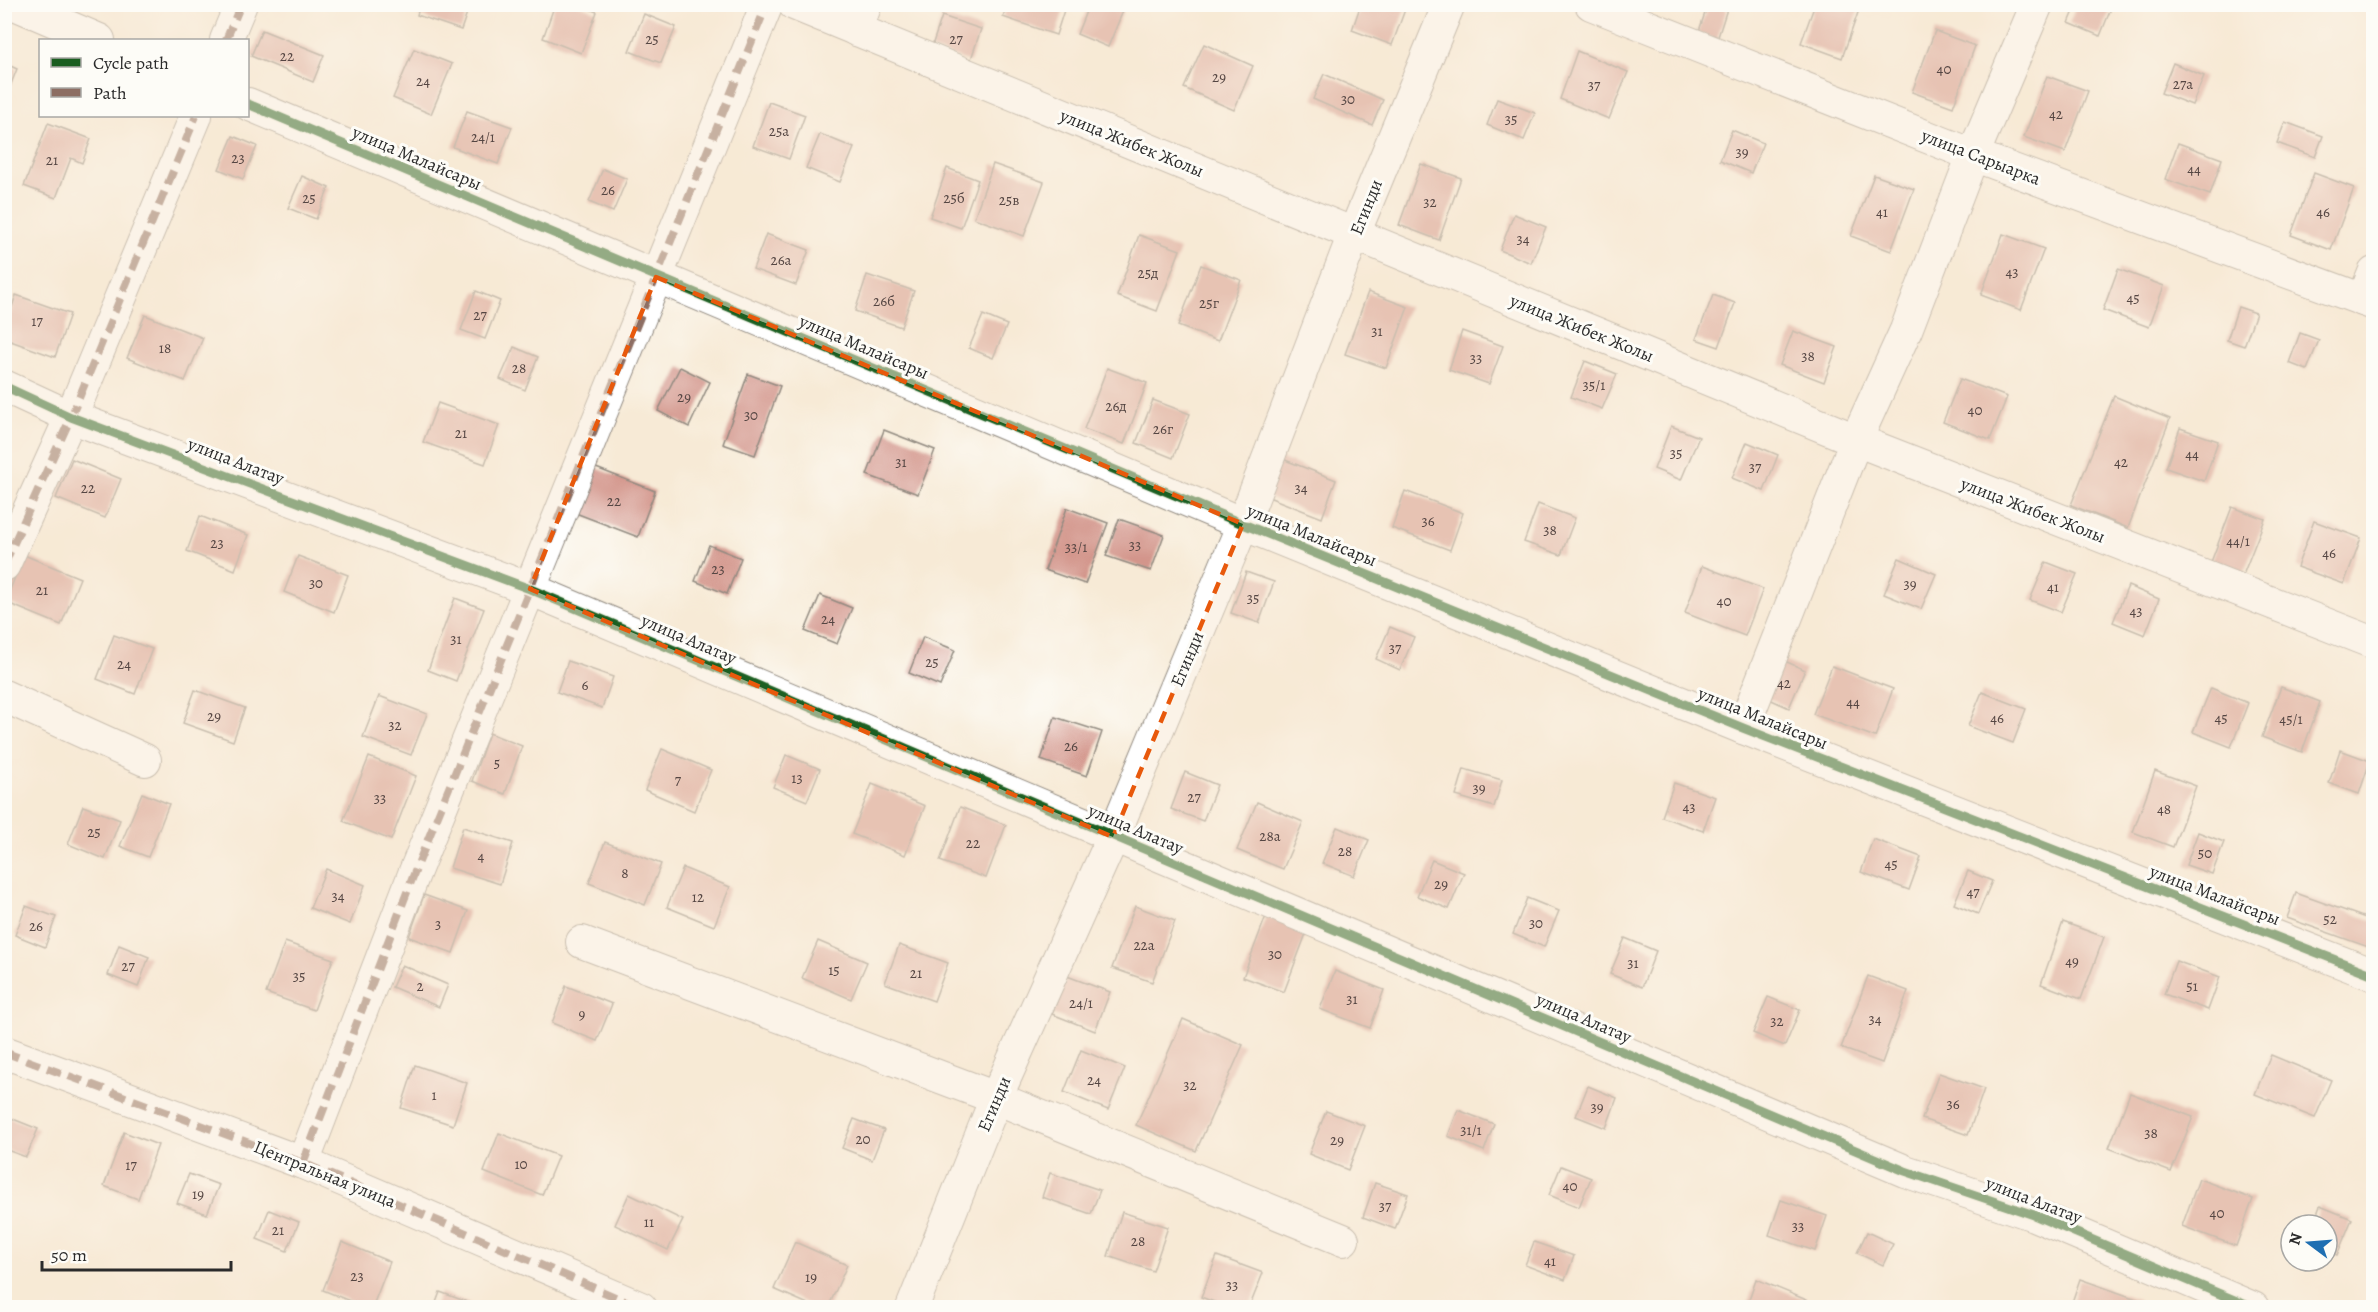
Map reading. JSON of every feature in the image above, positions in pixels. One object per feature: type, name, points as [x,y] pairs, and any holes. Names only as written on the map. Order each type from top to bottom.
[{"type":"street","points":[[15,4],[97,39]]},
{"type":"street","points":[[226,39],[241,4]]},
{"type":"street","points":[[303,1163],[414,874],[767,4]]},
{"type":"street","name":"улица Жибек Жолы","points":[[794,4],[861,17],[1354,234],[1856,440],[2373,643]]},
{"type":"street","name":"Егинди","points":[[912,1308],[996,1098],[1113,837],[1243,524],[1354,234],[1449,4]]},
{"type":"street","name":"улица Сарыарка","points":[[1591,4],[1973,155],[2370,292]]},
{"type":"street","points":[[1743,728],[1856,440],[1906,330],[1973,155],[2037,4]]},
{"type":"street","name":"улица Малайсары","points":[[249,104],[1243,524],[1743,728],[2373,975]]},
{"type":"street","points":[[4,565],[71,417],[195,117]]},
{"type":"street","name":"улица Алатау","points":[[4,386],[71,417],[530,589],[1905,1171],[2034,1215],[2253,1308]]},
{"type":"street","points":[[4,696],[145,760]]},
{"type":"street","points":[[582,942],[996,1098],[1343,1240]]},
{"type":"street","name":"Центральная улица","points":[[4,1052],[303,1163],[641,1308]]},
{"type":"highlighted area","points":[[656,277],[1243,524],[1113,837],[530,589]]},
{"type":"building","points":[[420,4],[470,4],[461,30],[417,15]]},
{"type":"building","points":[[555,4],[577,4],[597,12],[581,53],[543,38]]},
{"type":"building","points":[[1007,4],[1066,4],[1056,35],[1003,17]]},
{"type":"building","points":[[1089,4],[1107,4],[1123,11],[1108,47],[1077,34]]},
{"type":"building","points":[[1361,4],[1407,4],[1392,45],[1352,30]]},
{"type":"building","points":[[1708,4],[1727,9],[1717,40],[1698,34]]},
{"type":"building","points":[[1815,4],[1861,4],[1842,58],[1801,43]]},
{"type":"building","points":[[2077,4],[2112,6],[2100,36],[2069,23]]},
{"type":"building","points":[[644,14],[676,27],[661,63],[629,51]]},
{"type":"building","points":[[942,16],[981,29],[970,62],[931,49]]},
{"type":"building","points":[[262,30],[324,55],[313,82],[251,56]]},
{"type":"building","points":[[1935,31],[1975,46],[1953,107],[1912,92]]},
{"type":"building","points":[[1204,44],[1253,66],[1234,110],[1184,88]]},
{"type":"building","points":[[414,49],[452,64],[431,114],[393,98]]},
{"type":"building","points":[[1577,51],[1628,72],[1609,119],[1560,99]]},
{"type":"building","points":[[4,63],[17,69],[5,99],[4,99]]},
{"type":"building","points":[[2173,63],[2204,76],[2192,105],[2161,93]]},
{"type":"building","points":[[1324,74],[1383,100],[1372,125],[1313,99]]},
{"type":"building","points":[[2047,76],[2088,91],[2065,152],[2024,137]]},
{"type":"building","points":[[1497,99],[1535,113],[1524,140],[1487,125]]},
{"type":"building","points":[[769,102],[805,115],[789,159],[753,146]]},
{"type":"building","points":[[467,111],[512,127],[498,164],[453,147]]},
{"type":"building","points":[[2285,122],[2323,136],[2315,157],[2277,143]]},
{"type":"building","points":[[48,123],[91,139],[82,163],[71,158],[56,198],[24,186]]},
{"type":"building","points":[[1732,130],[1763,143],[1751,173],[1720,160]]},
{"type":"building","points":[[820,134],[854,148],[840,182],[806,168]]},
{"type":"building","points":[[233,136],[257,146],[243,179],[219,169]]},
{"type":"building","points":[[2178,143],[2222,159],[2210,195],[2165,179]]},
{"type":"building","points":[[993,164],[1044,182],[1024,236],[974,218]]},
{"type":"building","points":[[1421,164],[1461,178],[1439,240],[1399,225]]},
{"type":"building","points":[[947,168],[978,180],[961,228],[930,217]]},
{"type":"building","points":[[603,169],[627,179],[613,212],[589,202]]},
{"type":"building","points":[[2314,173],[2354,188],[2331,250],[2291,235]]},
{"type":"building","points":[[1874,175],[1914,189],[1891,251],[1851,236]]},
{"type":"building","points":[[302,176],[329,188],[316,219],[288,208]]},
{"type":"building","points":[[1514,214],[1546,227],[1531,263],[1500,250]]},
{"type":"building","points":[[766,234],[809,250],[796,285],[753,269]]},
{"type":"building","points":[[2003,234],[2044,249],[2021,310],[1981,295]]},
{"type":"building","points":[[1139,235],[1180,250],[1157,311],[1117,296]]},
{"type":"building","points":[[1201,265],[1241,280],[1218,341],[1178,326]]},
{"type":"building","points":[[2118,269],[2164,286],[2149,327],[2103,310]]},
{"type":"building","points":[[867,275],[914,291],[901,327],[855,311]]},
{"type":"building","points":[[476,291],[500,301],[485,339],[461,330]]},
{"type":"building","points":[[1368,292],[1408,307],[1386,368],[1345,354]]},
{"type":"building","points":[[16,295],[70,314],[55,357],[5,339],[5,328]]},
{"type":"building","points":[[1713,295],[1735,303],[1719,347],[1696,339]]},
{"type":"building","points":[[2238,307],[2256,313],[2244,346],[2227,340]]},
{"type":"building","points":[[145,315],[203,338],[185,381],[127,358]]},
{"type":"building","points":[[983,315],[1007,325],[993,358],[969,348]]},
{"type":"building","points":[[1462,331],[1503,346],[1489,384],[1449,370]]},
{"type":"building","points":[[1793,331],[1837,347],[1824,382],[1780,365]]},
{"type":"building","points":[[2300,333],[2319,340],[2307,370],[2289,363]]},
{"type":"building","points":[[514,347],[538,357],[525,390],[500,379]]},
{"type":"building","points":[[1585,361],[1617,374],[1602,409],[1571,397]]},
{"type":"building","points":[[680,367],[710,382],[689,427],[658,411]]},
{"type":"building","points":[[1107,368],[1147,383],[1124,444],[1084,429]]},
{"type":"building","points":[[748,374],[780,386],[755,455],[723,444]]},
{"type":"building","points":[[1960,379],[2007,397],[1990,440],[1943,422]]},
{"type":"building","points":[[2114,396],[2170,419],[2128,528],[2071,505]]},
{"type":"building","points":[[1153,400],[1190,414],[1173,458],[1136,443]]},
{"type":"building","points":[[438,403],[499,425],[485,464],[423,442]]},
{"type":"building","points":[[1671,426],[1699,437],[1681,480],[1654,469]]},
{"type":"building","points":[[2180,428],[2218,441],[2204,481],[2166,468]]},
{"type":"building","points":[[884,430],[935,450],[918,494],[867,475]]},
{"type":"building","points":[[1747,442],[1778,455],[1764,491],[1732,478]]},
{"type":"building","points":[[1280,458],[1336,480],[1322,518],[1266,496]]},
{"type":"building","points":[[72,459],[121,479],[105,518],[56,498]]},
{"type":"building","points":[[591,466],[655,491],[638,537],[573,512]]},
{"type":"building","points":[[1405,491],[1463,513],[1450,550],[1392,528]]},
{"type":"building","points":[[1538,504],[1575,518],[1561,555],[1524,542]]},
{"type":"building","points":[[2232,507],[2265,519],[2243,575],[2211,562]]},
{"type":"building","points":[[1067,508],[1108,523],[1085,584],[1045,570]]},
{"type":"building","points":[[200,516],[248,535],[235,570],[187,551]]},
{"type":"building","points":[[1119,519],[1164,535],[1151,571],[1106,556]]},
{"type":"building","points":[[2314,521],[2361,538],[2344,584],[2297,567]]},
{"type":"building","points":[[709,545],[741,558],[727,594],[695,581]]},
{"type":"building","points":[[24,555],[80,578],[61,625],[5,602]]},
{"type":"building","points":[[298,556],[348,575],[334,612],[284,592]]},
{"type":"building","points":[[1899,558],[1936,574],[1921,609],[1884,594]]},
{"type":"building","points":[[2046,562],[2077,574],[2061,612],[2030,600]]},
{"type":"building","points":[[1702,566],[1763,589],[1745,636],[1685,613]]},
{"type":"building","points":[[1246,572],[1274,582],[1259,623],[1231,613]]},
{"type":"building","points":[[2128,586],[2159,599],[2145,635],[2113,622]]},
{"type":"building","points":[[820,595],[852,608],[837,644],[805,631]]},
{"type":"building","points":[[455,598],[484,609],[456,681],[428,670]]},
{"type":"building","points":[[1390,627],[1414,637],[1400,670],[1376,659]]},
{"type":"building","points":[[114,635],[152,649],[135,694],[97,679]]},
{"type":"building","points":[[923,637],[955,650],[940,686],[909,673]]},
{"type":"building","points":[[1778,658],[1805,670],[1789,708],[1763,696]]},
{"type":"building","points":[[568,661],[613,677],[602,708],[557,692]]},
{"type":"building","points":[[1832,666],[1893,689],[1875,737],[1813,714]]},
{"type":"building","points":[[2281,687],[2320,702],[2302,752],[2262,737]]},
{"type":"building","points":[[2211,688],[2248,703],[2231,747],[2193,732]]},
{"type":"building","points":[[195,690],[245,708],[233,741],[183,723]]},
{"type":"building","points":[[1982,692],[2026,709],[2013,743],[1968,726]]},
{"type":"building","points":[[379,696],[427,714],[411,755],[363,737]]},
{"type":"building","points":[[1055,717],[1102,732],[1087,776],[1041,760]]},
{"type":"building","points":[[489,733],[522,746],[505,794],[472,781]]},
{"type":"building","points":[[662,749],[711,770],[694,811],[645,790]]},
{"type":"building","points":[[2340,750],[2370,761],[2359,794],[2329,783]]},
{"type":"building","points":[[786,755],[820,769],[807,801],[773,787]]},
{"type":"building","points":[[369,757],[416,776],[391,840],[343,821]]},
{"type":"building","points":[[1464,769],[1502,780],[1494,807],[1456,796]]},
{"type":"building","points":[[2155,771],[2196,786],[2173,847],[2133,832]]},
{"type":"building","points":[[1185,772],[1217,785],[1203,821],[1171,809]]},
{"type":"building","points":[[1674,783],[1715,797],[1703,831],[1662,817]]},
{"type":"building","points":[[872,784],[925,806],[905,855],[852,834]]},
{"type":"building","points":[[142,793],[169,804],[148,857],[120,846]]},
{"type":"building","points":[[1257,802],[1303,822],[1283,869],[1237,850]]},
{"type":"building","points":[[83,806],[120,820],[105,859],[68,844]]},
{"type":"building","points":[[960,807],[1006,825],[986,878],[940,861]]},
{"type":"building","points":[[463,827],[513,843],[500,884],[450,868]]},
{"type":"building","points":[[1337,827],[1369,840],[1354,876],[1322,863]]},
{"type":"building","points":[[2198,832],[2224,842],[2212,874],[2186,865]]},
{"type":"building","points":[[1873,839],[1921,857],[1909,890],[1861,872]]},
{"type":"building","points":[[605,842],[661,864],[645,905],[589,883]]},
{"type":"building","points":[[1432,860],[1464,873],[1449,909],[1417,896]]},
{"type":"building","points":[[683,868],[730,887],[714,926],[667,907]]},
{"type":"building","points":[[326,869],[365,885],[350,924],[310,908]]},
{"type":"building","points":[[1968,871],[1992,881],[1978,914],[1954,904]]},
{"type":"building","points":[[2296,893],[2374,921],[2374,949],[2287,918]]},
{"type":"building","points":[[424,895],[468,911],[453,953],[409,937]]},
{"type":"building","points":[[1527,898],[1559,911],[1544,947],[1513,934]]},
{"type":"building","points":[[26,906],[56,917],[45,947],[15,935]]},
{"type":"building","points":[[1135,906],[1175,921],[1152,982],[1112,968]]},
{"type":"building","points":[[1266,916],[1307,931],[1284,992],[1243,977]]},
{"type":"building","points":[[2063,922],[2104,937],[2081,999],[2041,984]]},
{"type":"building","points":[[1625,938],[1656,951],[1642,987],[1610,974]]},
{"type":"building","points":[[818,941],[867,962],[851,999],[802,978]]},
{"type":"building","points":[[285,942],[333,959],[314,1010],[266,993]]},
{"type":"building","points":[[119,945],[149,957],[138,987],[108,975]]},
{"type":"building","points":[[899,945],[948,963],[934,1001],[885,983]]},
{"type":"building","points":[[2176,961],[2220,977],[2208,1010],[2164,994]]},
{"type":"building","points":[[402,965],[448,985],[439,1007],[392,987]]},
{"type":"building","points":[[1335,971],[1384,990],[1370,1028],[1320,1009]]},
{"type":"building","points":[[1067,976],[1110,992],[1095,1031],[1052,1014]]},
{"type":"building","points":[[1868,976],[1908,991],[1882,1063],[1841,1048]]},
{"type":"building","points":[[566,986],[612,1004],[597,1041],[552,1023]]},
{"type":"building","points":[[1768,997],[1800,1010],[1785,1046],[1753,1033]]},
{"type":"building","points":[[1183,1019],[1243,1045],[1196,1151],[1136,1125]]},
{"type":"building","points":[[1081,1050],[1125,1068],[1108,1110],[1064,1092]]},
{"type":"building","points":[[2271,1055],[2331,1080],[2315,1118],[2255,1094]]},
{"type":"building","points":[[415,1065],[467,1083],[453,1125],[401,1108]]},
{"type":"building","points":[[1939,1073],[1984,1089],[1968,1135],[1922,1119]]},
{"type":"building","points":[[1588,1086],[1617,1098],[1606,1128],[1576,1116]]},
{"type":"building","points":[[2130,1093],[2193,1117],[2171,1172],[2109,1148]]},
{"type":"building","points":[[1458,1110],[1494,1124],[1484,1151],[1448,1136]]},
{"type":"building","points":[[1326,1111],[1365,1126],[1348,1170],[1309,1154]]},
{"type":"building","points":[[8,1117],[38,1129],[26,1157],[4,1149],[4,1126]]},
{"type":"building","points":[[854,1119],[884,1130],[872,1160],[842,1148]]},
{"type":"building","points":[[124,1132],[158,1145],[138,1199],[104,1186]]},
{"type":"building","points":[[499,1133],[558,1156],[542,1195],[484,1172]]},
{"type":"building","points":[[1561,1166],[1591,1178],[1579,1207],[1549,1195]]},
{"type":"building","points":[[1050,1173],[1100,1190],[1091,1214],[1042,1197]]},
{"type":"building","points":[[189,1174],[219,1185],[207,1214],[177,1203]]},
{"type":"building","points":[[2199,1179],[2253,1199],[2236,1246],[2182,1226]]},
{"type":"building","points":[[1375,1183],[1408,1194],[1395,1229],[1363,1217]]},
{"type":"building","points":[[629,1194],[683,1220],[668,1250],[615,1225]]},
{"type":"building","points":[[1781,1200],[1827,1216],[1815,1251],[1769,1235]]},
{"type":"building","points":[[2320,1206],[2337,1213],[2317,1213]]},
{"type":"building","points":[[269,1210],[299,1222],[287,1251],[257,1239]]},
{"type":"building","points":[[1122,1212],[1168,1227],[1153,1271],[1108,1256]]},
{"type":"building","points":[[2339,1214],[2352,1219],[2339,1250]]},
{"type":"building","points":[[1867,1232],[1893,1244],[1883,1265],[1857,1253]]},
{"type":"building","points":[[342,1242],[390,1262],[372,1308],[323,1290]]},
{"type":"building","points":[[795,1242],[847,1265],[828,1308],[817,1308],[774,1289]]},
{"type":"building","points":[[1534,1242],[1574,1256],[1565,1280],[1525,1265]]},
{"type":"building","points":[[1217,1256],[1263,1273],[1249,1308],[1230,1308],[1201,1297]]},
{"type":"building","points":[[1756,1279],[1809,1301],[1807,1308],[1746,1308]]},
{"type":"building","points":[[2080,1279],[2139,1300],[2137,1308],[2070,1308]]},
{"type":"building","points":[[440,1292],[470,1303],[468,1308],[434,1308]]},
{"type":"marked path","points":[[226,39],[241,4]]},
{"type":"marked path","points":[[303,1163],[414,874],[767,4]]},
{"type":"marked path","points":[[4,565],[71,417],[196,117]]},
{"type":"marked path","points":[[4,1052],[303,1163],[641,1308]]},
{"type":"cycle path","points":[[249,104],[1243,524],[1743,728],[2374,975]]},
{"type":"cycle path","points":[[4,386],[71,417],[530,589],[1905,1171],[2034,1215],[2253,1308]]}]
